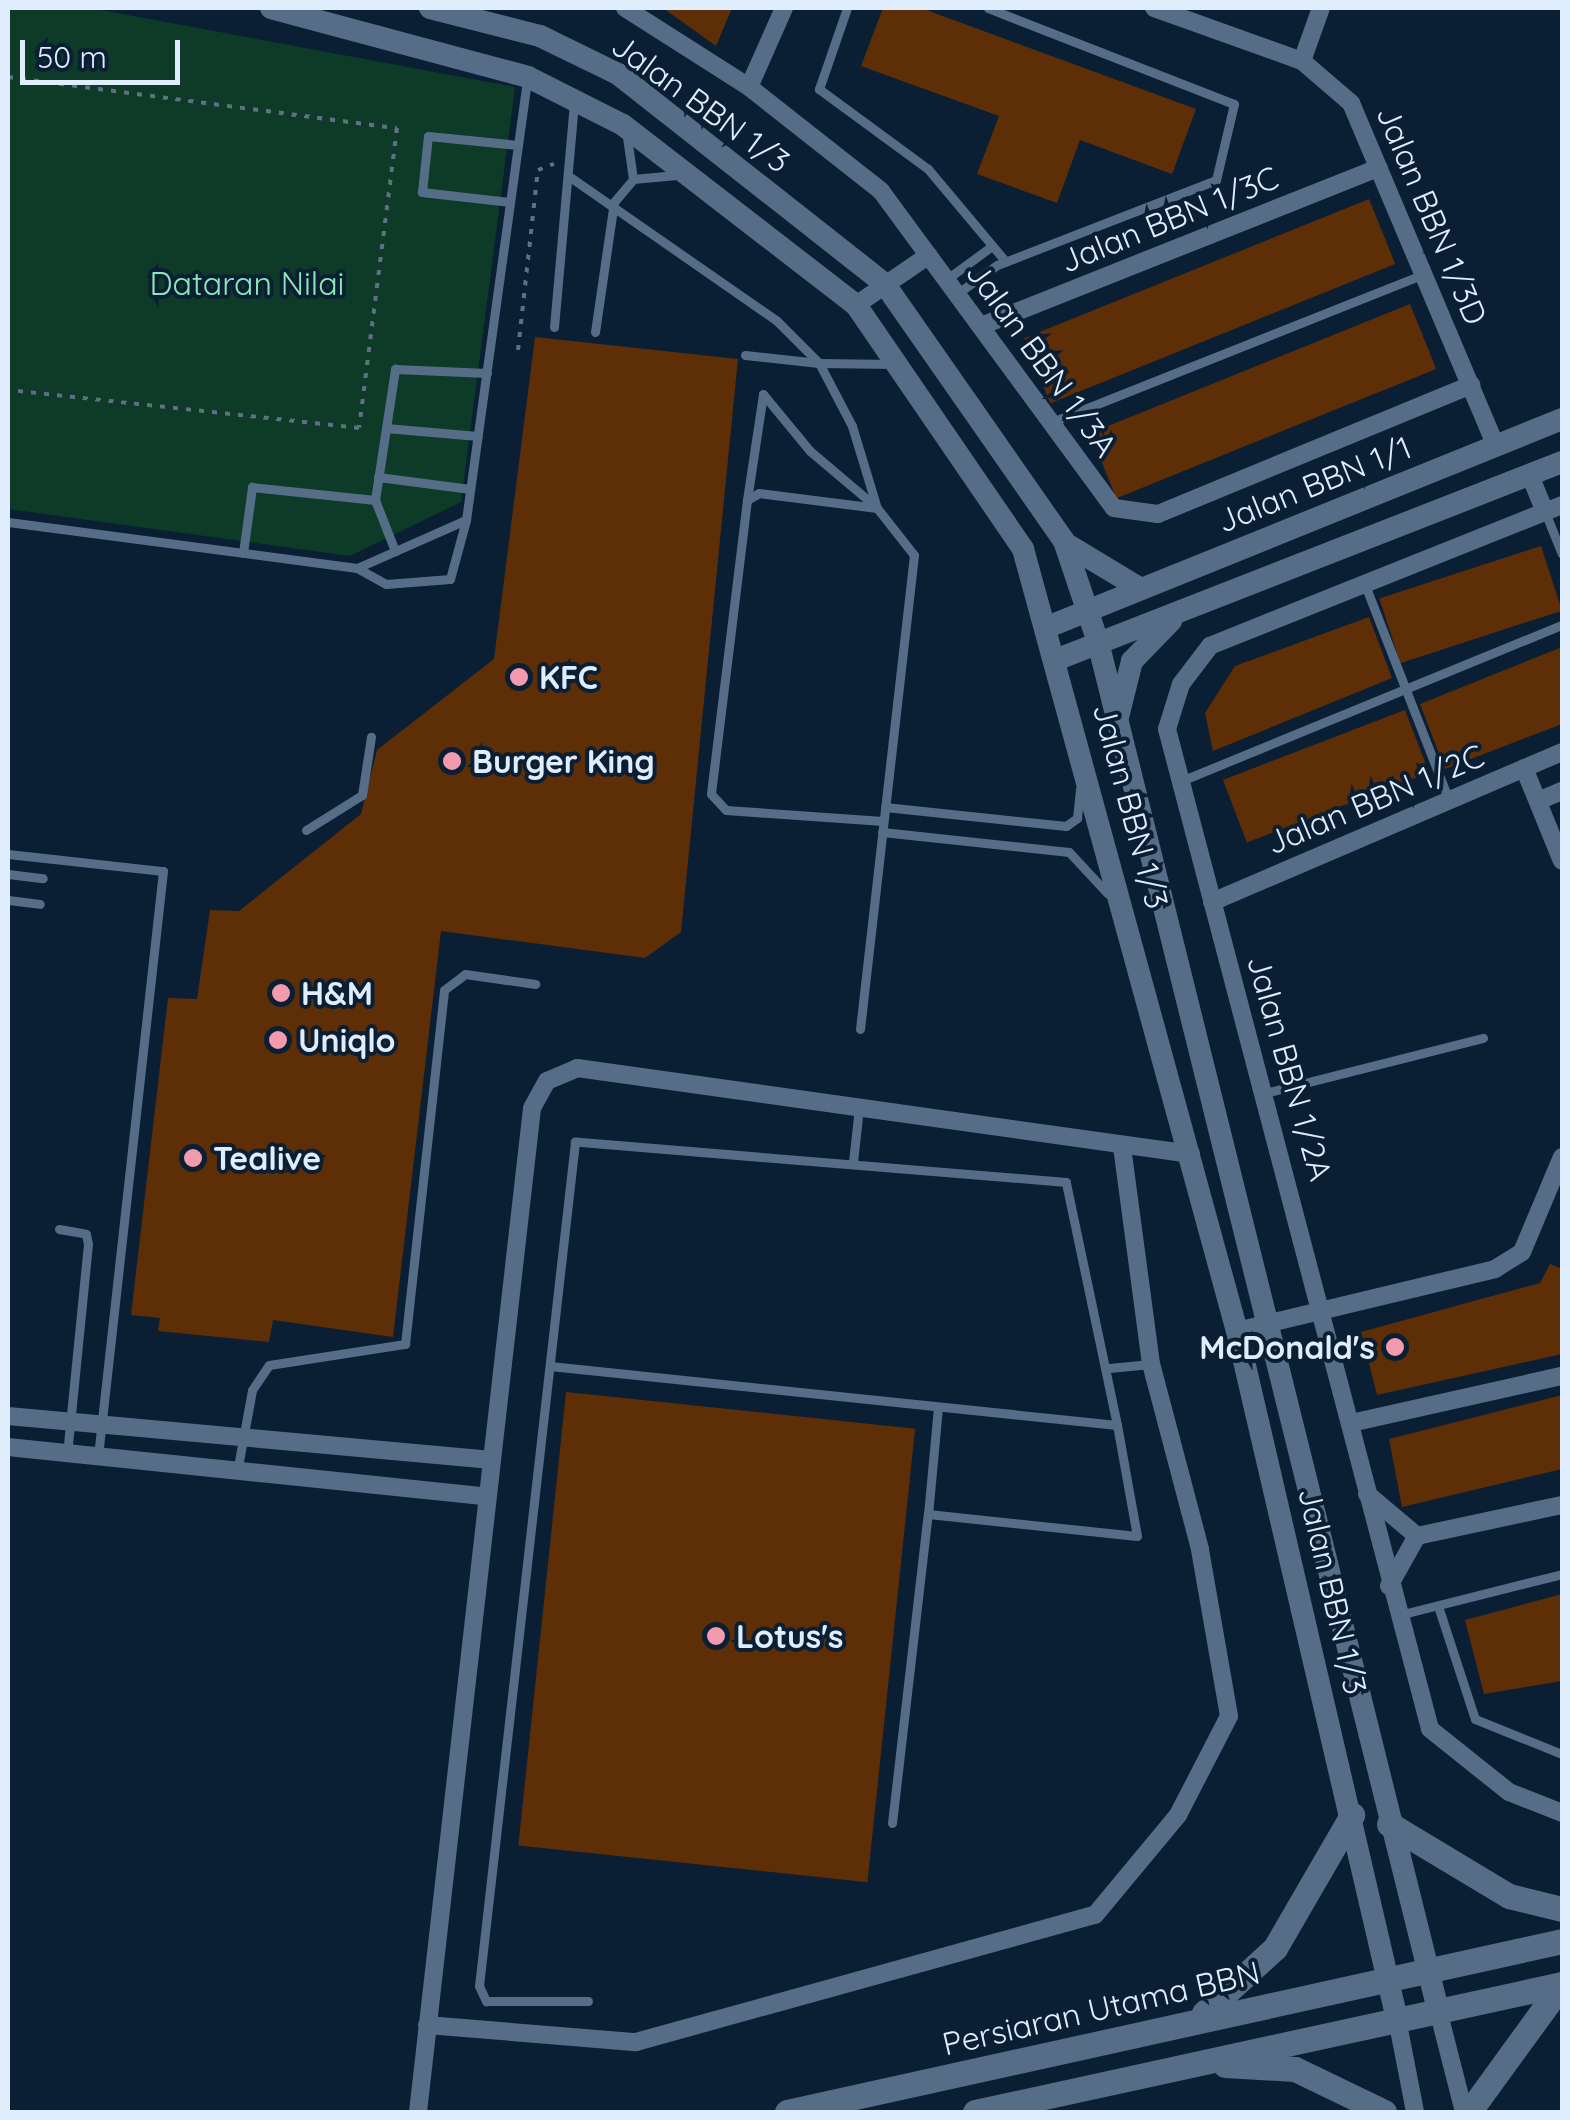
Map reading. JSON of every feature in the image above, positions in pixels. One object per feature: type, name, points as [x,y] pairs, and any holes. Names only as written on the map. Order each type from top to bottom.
[{"type":"main road","points":[[1196,2020],[1274,1948],[1352,1815]]},
{"type":"main road","points":[[1390,1824],[1509,1896],[1562,1909]]},
{"type":"main road","name":"Persiaran Utama BBN","points":[[787,2112],[1562,1941]]},
{"type":"main road","points":[[975,2112],[1562,1984]]},
{"type":"main road","points":[[1466,2112],[1562,1984]]},
{"type":"main road","points":[[1188,2063],[1296,2069],[1384,2112]]},
{"type":"street","name":"Jalan BBN 1/3","points":[[270,8],[336,14],[528,77],[575,95],[623,125],[856,305],[1023,549],[1050,626],[1237,1331],[1397,2018]]},
{"type":"street","name":"Jalan BBN 1/3","points":[[430,8],[540,36],[618,74],[884,284],[1064,541],[1098,642],[1116,730],[1270,1323],[1438,2010]]},
{"type":"street","points":[[750,87],[784,8]]},
{"type":"street","name":"Jalan BBN 1/3D","points":[[1154,8],[1302,61],[1351,103],[1496,446]]},
{"type":"street","points":[[1302,61],[1321,8]]},
{"type":"street","name":"Jalan BBN 1/3A","points":[[635,9],[750,87],[881,191],[1114,508],[1158,514],[1471,385]]},
{"type":"street","name":"Jalan BBN 1/3C","points":[[982,326],[1379,168]]},
{"type":"street","points":[[856,305],[929,255]]},
{"type":"street","name":"Jalan BBN 1/1","points":[[1050,626],[1562,419]]},
{"type":"street","points":[[1058,659],[1562,462]]},
{"type":"street","points":[[1530,475],[1554,509]]},
{"type":"street","name":"Jalan BBN 1/2A","points":[[1554,509],[1210,646],[1181,684],[1168,729],[1326,1310],[1389,1586],[1430,1729],[1509,1792],[1562,1812]]},
{"type":"street","points":[[1064,541],[1141,589]]},
{"type":"street","points":[[1116,730],[1132,661],[1189,607]]},
{"type":"street","points":[[1524,768],[1562,752]]},
{"type":"street","name":"Jalan BBN 1/2C","points":[[1212,902],[1524,768],[1562,862]]},
{"type":"street","points":[[1538,800],[1562,791]]},
{"type":"street","points":[[418,2112],[489,1460],[532,1108],[547,1081],[577,1068],[1191,1154],[1206,1134],[1200,1048]]},
{"type":"street","points":[[428,2025],[636,2042],[1095,1915],[1178,1815],[1229,1716],[1200,1549],[1151,1364],[1122,1146]]},
{"type":"street","points":[[1237,1331],[1496,1269],[1522,1252],[1562,1157]]},
{"type":"street","points":[[1351,1423],[1562,1376]]},
{"type":"street","points":[[8,1416],[102,1431],[489,1460]]},
{"type":"street","points":[[8,1448],[485,1496]]},
{"type":"street","points":[[1366,1492],[1417,1536]]},
{"type":"street","points":[[1389,1586],[1417,1536],[1562,1505]]},
{"type":"street","points":[[1438,2010],[1466,2112]]},
{"type":"street","points":[[1397,2018],[1415,2112]]},
{"type":"lane","points":[[846,8],[819,89],[928,169],[1006,262]]},
{"type":"lane","points":[[952,286],[1216,180],[1234,104],[988,8]]},
{"type":"lane","points":[[8,522],[357,568],[386,584],[450,579],[466,520],[528,77]]},
{"type":"lane","points":[[554,326],[575,95]]},
{"type":"lane","points":[[623,125],[633,179]]},
{"type":"lane","points":[[510,202],[422,192],[428,136],[518,144]]},
{"type":"lane","points":[[595,332],[614,202],[633,179],[689,176]]},
{"type":"lane","points":[[570,177],[614,202],[776,320],[818,363],[852,426],[877,508]]},
{"type":"lane","points":[[952,286],[992,246]]},
{"type":"lane","points":[[1052,422],[1424,274]]},
{"type":"lane","points":[[745,355],[818,363],[896,364]]},
{"type":"lane","points":[[395,552],[374,500],[386,428],[403,364],[487,374]]},
{"type":"lane","points":[[860,1030],[883,826],[885,807],[914,554],[877,508],[810,450],[763,394],[711,794],[726,810],[883,826],[1068,852],[1090,866],[1133,940]]},
{"type":"lane","points":[[386,428],[478,436]]},
{"type":"lane","points":[[378,477],[470,490]]},
{"type":"lane","points":[[243,553],[252,487],[374,500]]},
{"type":"lane","points":[[747,500],[759,493],[877,508]]},
{"type":"lane","points":[[1554,509],[1562,554]]},
{"type":"lane","points":[[357,568],[466,520]]},
{"type":"lane","points":[[1364,584],[1448,801]]},
{"type":"lane","points":[[1181,781],[1562,625]]},
{"type":"lane","points":[[885,807],[1066,826],[1080,805],[1076,727]]},
{"type":"lane","points":[[306,830],[362,794],[372,737]]},
{"type":"lane","points":[[8,854],[164,871],[98,1459]]},
{"type":"lane","points":[[8,874],[43,878]]},
{"type":"lane","points":[[8,900],[40,904]]},
{"type":"lane","points":[[237,1472],[252,1390],[278,1359],[406,1344],[444,990],[465,974],[535,984]]},
{"type":"lane","points":[[1266,1093],[1483,1038]]},
{"type":"lane","points":[[853,1162],[859,1108]]},
{"type":"lane","points":[[588,2001],[486,2001],[478,1986],[575,1142],[1066,1182],[1109,1368],[1137,1536],[928,1514]]},
{"type":"lane","points":[[59,1229],[86,1234],[88,1244],[67,1456]]},
{"type":"lane","points":[[1109,1368],[1151,1364]]},
{"type":"lane","points":[[550,1366],[1116,1425]]},
{"type":"lane","points":[[892,1823],[938,1407]]},
{"type":"lane","points":[[1397,1616],[1562,1574]]},
{"type":"lane","points":[[1438,1606],[1476,1719],[1562,1754]]},
{"type":"path","points":[[8,77],[398,128],[359,428],[8,390]]},
{"type":"path","points":[[518,350],[538,170],[570,165]]},
{"type":"green space","name":"Dataran Nilai","points":[[8,8],[90,8],[515,87],[461,502],[350,556],[8,509]]},
{"type":"building","points":[[663,8],[732,8],[716,46]]},
{"type":"building","points":[[883,8],[921,8],[1196,109],[1172,174],[1080,140],[1057,203],[977,174],[999,116],[861,66]]},
{"type":"building","points":[[1369,199],[1395,264],[1050,403],[1024,338]]},
{"type":"building","points":[[1410,304],[1436,369],[1116,498],[1090,433]]},
{"type":"building","points":[[535,337],[738,359],[681,932],[645,958],[441,931],[393,1337],[273,1320],[269,1342],[158,1331],[160,1318],[131,1315],[168,998],[197,999],[210,910],[239,911],[361,814],[377,750],[494,659]]},
{"type":"building","points":[[1541,546],[1562,611],[1400,663],[1379,599]]},
{"type":"building","points":[[1369,617],[1392,678],[1213,751],[1205,713],[1235,666]]},
{"type":"building","points":[[1562,647],[1562,724],[1445,769],[1420,704]]},
{"type":"building","points":[[1405,710],[1429,773],[1247,842],[1223,780]]},
{"type":"building","points":[[1550,1264],[1562,1269],[1562,1354],[1377,1395],[1361,1332],[1540,1283]]},
{"type":"building","name":"Lotus's","points":[[566,1392],[915,1429],[867,1882],[518,1846]]},
{"type":"building","points":[[1562,1395],[1562,1469],[1402,1507],[1389,1439]]},
{"type":"building","points":[[1562,1594],[1562,1681],[1484,1694],[1465,1620]]},
{"type":"place","name":"KFC","points":[[519,677]]},
{"type":"place","name":"Burger King","points":[[452,761]]},
{"type":"place","name":"H&M","points":[[281,993]]},
{"type":"place","name":"Uniqlo","points":[[278,1040]]},
{"type":"place","name":"Tealive","points":[[193,1158]]},
{"type":"place","name":"McDonald's","points":[[1395,1347]]},
{"type":"place","name":"Lotus's","points":[[716,1636]]}]
